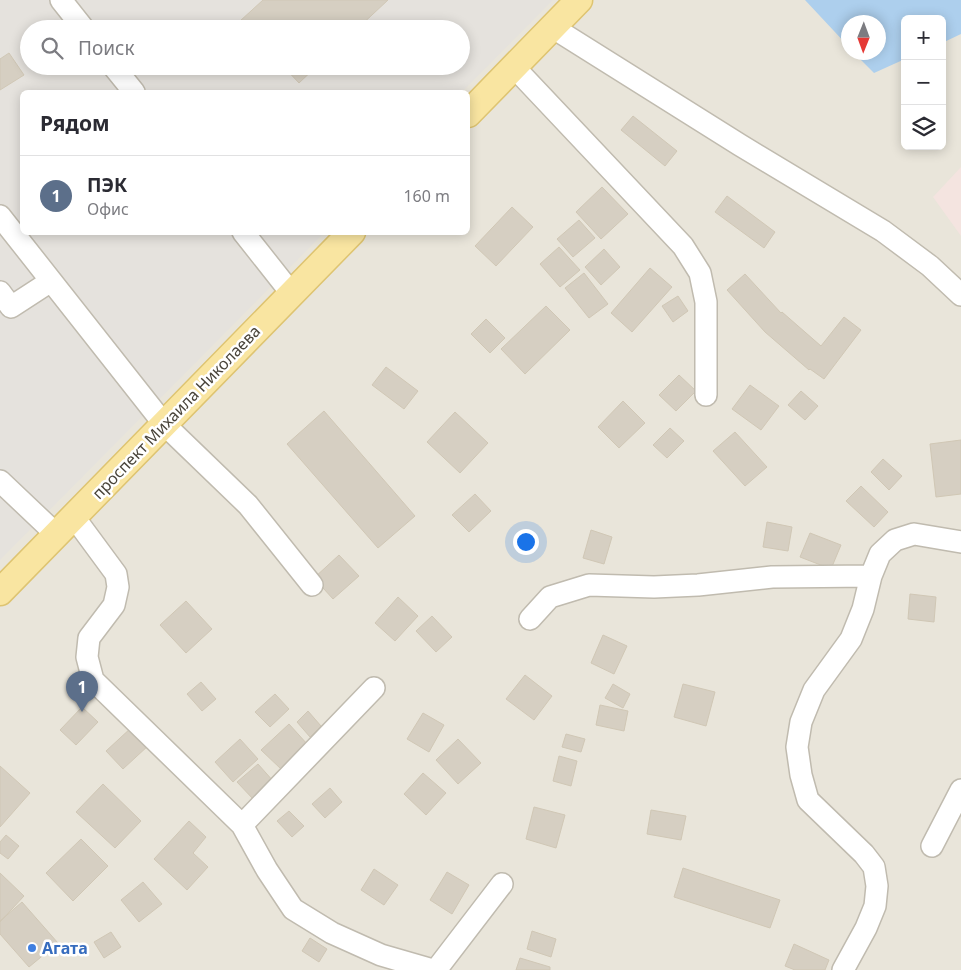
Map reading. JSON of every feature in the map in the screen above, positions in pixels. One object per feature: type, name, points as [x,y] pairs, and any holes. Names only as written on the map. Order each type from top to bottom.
[{"type":"main road","points":[[470,112],[579,0]]},
{"type":"main road","name":"проспект Михаила Николаева","points":[[0,592],[349,235]]},
{"type":"street","points":[[61,0],[77,20]]},
{"type":"street","points":[[552,27],[740,145],[883,231],[930,266],[961,295]]},
{"type":"street","points":[[514,66],[683,246],[696,266],[700,273],[706,302],[706,395]]},
{"type":"street","points":[[120,75],[132,90]]},
{"type":"street","points":[[0,216],[164,424],[248,505],[312,585]]},
{"type":"street","points":[[245,235],[292,294]]},
{"type":"street","points":[[0,292],[11,307],[51,281]]},
{"type":"street","points":[[0,480],[65,526],[116,574],[118,587],[114,604],[88,638],[87,657],[93,680],[242,825],[267,870],[293,909],[332,933],[373,951],[434,970],[502,884]]},
{"type":"street","points":[[842,970],[866,928],[875,906],[877,886],[874,867],[864,854],[808,800],[801,775],[797,747],[801,722],[814,690],[851,639],[863,609],[871,576],[880,554],[895,540],[914,534],[961,542]]},
{"type":"street","points":[[530,619],[550,597],[589,585],[698,586],[772,578],[871,576]]},
{"type":"street","points":[[242,825],[374,688]]},
{"type":"street","points":[[932,846],[961,790]]},
{"type":"shaded area","points":[[0,0],[961,0],[961,970],[0,970]]},
{"type":"shaded area","points":[[0,0],[553,0],[464,90],[20,90],[20,235],[322,235],[0,560]]},
{"type":"shaded area","points":[[961,167],[961,236],[933,197]]},
{"type":"water","points":[[805,0],[961,0],[961,34],[946,41],[946,15],[901,15],[901,61],[874,73],[861,60],[886,60],[886,15],[841,15],[841,39]]},
{"type":"building","points":[[263,0],[388,0],[367,20],[241,20]]},
{"type":"building","points":[[9,53],[20,69],[20,75],[24,75],[0,90],[0,59]]},
{"type":"building","points":[[291,75],[307,75],[299,83]]},
{"type":"building","points":[[633,116],[677,151],[665,166],[621,130]]},
{"type":"building","points":[[602,187],[628,214],[601,239],[576,212]]},
{"type":"building","points":[[727,196],[775,232],[764,248],[715,212]]},
{"type":"building","points":[[512,207],[533,227],[496,266],[475,246]]},
{"type":"building","points":[[579,220],[595,238],[573,257],[557,239]]},
{"type":"building","points":[[559,247],[580,270],[560,287],[540,264]]},
{"type":"building","points":[[604,249],[620,267],[601,285],[585,267]]},
{"type":"building","points":[[650,268],[672,287],[632,332],[611,313]]},
{"type":"building","points":[[584,273],[608,304],[589,318],[565,288]]},
{"type":"building","points":[[745,274],[781,313],[821,346],[844,317],[861,330],[824,379],[809,370],[765,332],[727,290]]},
{"type":"building","points":[[678,296],[688,311],[673,322],[662,306]]},
{"type":"building","points":[[546,306],[570,330],[525,374],[501,349]]},
{"type":"building","points":[[486,319],[505,338],[490,353],[471,334]]},
{"type":"building","points":[[386,367],[418,391],[404,409],[372,385]]},
{"type":"building","points":[[679,375],[696,391],[676,411],[659,395]]},
{"type":"building","points":[[750,385],[779,406],[761,430],[732,409]]},
{"type":"building","points":[[801,391],[818,406],[805,420],[788,405]]},
{"type":"building","points":[[623,401],[645,423],[619,448],[598,427]]},
{"type":"building","points":[[324,411],[415,516],[378,548],[287,444]]},
{"type":"building","points":[[455,412],[488,443],[460,473],[427,442]]},
{"type":"building","points":[[670,428],[684,441],[667,458],[653,445]]},
{"type":"building","points":[[735,432],[767,467],[745,486],[713,451]]},
{"type":"building","points":[[961,440],[961,494],[936,497],[930,444]]},
{"type":"building","points":[[883,459],[902,476],[889,490],[871,472]]},
{"type":"building","points":[[861,486],[888,512],[874,527],[846,501]]},
{"type":"building","points":[[475,494],[491,511],[469,532],[452,515]]},
{"type":"building","points":[[767,522],[792,527],[788,551],[763,547]]},
{"type":"building","points":[[591,530],[612,537],[604,564],[583,558]]},
{"type":"building","points":[[810,533],[841,545],[831,569],[800,557]]},
{"type":"building","points":[[339,555],[359,576],[333,599],[314,578]]},
{"type":"building","points":[[910,594],[936,597],[934,622],[908,619]]},
{"type":"building","points":[[398,597],[418,616],[395,641],[375,623]]},
{"type":"building","points":[[186,601],[212,629],[186,653],[160,625]]},
{"type":"building","points":[[432,616],[452,637],[436,652],[416,631]]},
{"type":"building","points":[[603,635],[627,646],[614,674],[591,663]]},
{"type":"building","points":[[525,675],[552,696],[534,720],[506,699]]},
{"type":"building","points":[[201,682],[216,699],[202,711],[187,694]]},
{"type":"building","points":[[613,684],[630,694],[623,708],[605,698]]},
{"type":"building","points":[[683,684],[715,692],[706,726],[674,717]]},
{"type":"building","points":[[275,694],[289,709],[270,727],[255,712]]},
{"type":"building","points":[[600,705],[628,711],[624,731],[596,725]]},
{"type":"building","points":[[82,707],[98,722],[76,745],[60,730]]},
{"type":"building","points":[[308,711],[321,726],[310,737],[297,722]]},
{"type":"building","points":[[423,713],[444,725],[429,752],[407,739]]},
{"type":"building","points":[[289,724],[308,745],[281,769],[261,750]]},
{"type":"building","points":[[132,727],[149,745],[123,769],[106,751]]},
{"type":"building","points":[[566,734],[585,739],[581,752],[562,747]]},
{"type":"building","points":[[240,739],[258,759],[233,782],[215,762]]},
{"type":"building","points":[[458,739],[481,763],[458,784],[436,760]]},
{"type":"building","points":[[559,756],[577,761],[571,786],[553,781]]},
{"type":"building","points":[[258,764],[274,782],[254,800],[237,782]]},
{"type":"building","points":[[0,766],[30,793],[0,827]]},
{"type":"building","points":[[423,773],[446,793],[426,815],[404,794]]},
{"type":"building","points":[[103,784],[141,821],[115,848],[76,812]]},
{"type":"building","points":[[330,788],[342,802],[325,818],[312,804]]},
{"type":"building","points":[[534,807],[565,815],[556,848],[526,839]]},
{"type":"building","points":[[651,810],[686,816],[681,840],[647,834]]},
{"type":"building","points":[[289,811],[304,826],[292,837],[277,821]]},
{"type":"building","points":[[189,821],[206,837],[193,853],[208,867],[187,890],[154,859]]},
{"type":"building","points":[[6,835],[19,846],[8,859],[0,853],[0,842]]},
{"type":"building","points":[[81,839],[108,866],[73,901],[46,873]]},
{"type":"building","points":[[683,868],[780,900],[770,928],[674,897]]},
{"type":"building","points":[[374,869],[398,885],[384,905],[361,890]]},
{"type":"building","points":[[447,872],[469,885],[452,914],[430,900]]},
{"type":"building","points":[[0,873],[24,896],[0,922]]},
{"type":"building","points":[[143,882],[162,904],[139,922],[121,900]]},
{"type":"building","points":[[22,902],[58,943],[29,967],[0,934],[0,921]]},
{"type":"building","points":[[532,931],[556,939],[551,957],[527,949]]},
{"type":"building","points":[[111,932],[121,947],[104,958],[94,942]]},
{"type":"building","points":[[310,938],[327,949],[319,962],[302,951]]},
{"type":"building","points":[[794,944],[829,960],[825,970],[795,970],[785,966]]},
{"type":"building","points":[[520,958],[550,967],[550,970],[516,970]]},
{"type":"place","name":"ПЭК","points":[[82,712]]},
{"type":"place","name":"Агата","points":[[32,948]]}]
